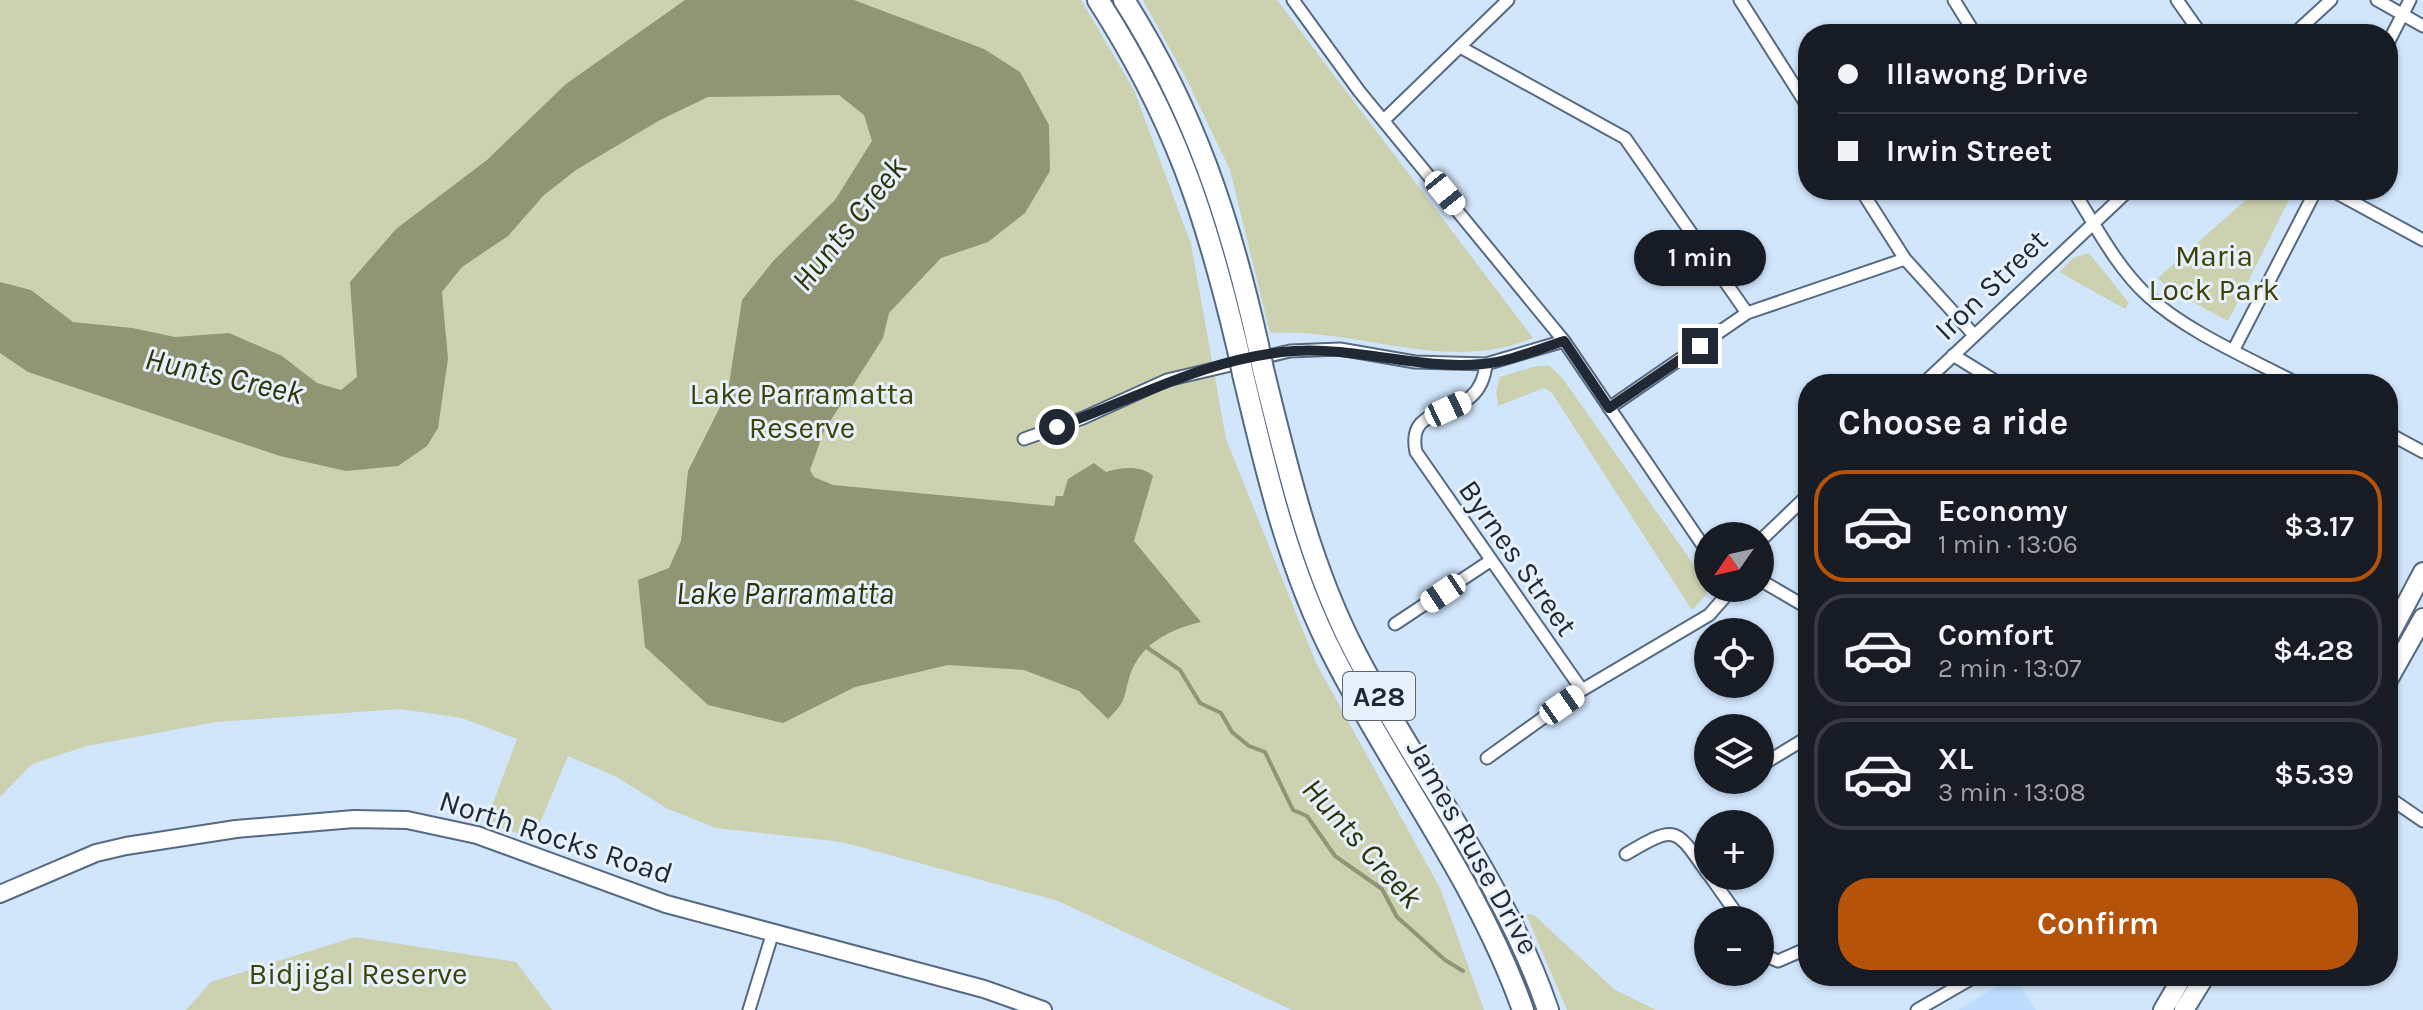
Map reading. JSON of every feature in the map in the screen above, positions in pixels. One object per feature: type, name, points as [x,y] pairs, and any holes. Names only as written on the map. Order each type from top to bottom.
[{"type":"highway","name":"James Ruse Drive","points":[[1098,0],[1153,93],[1188,171],[1248,348]]},
{"type":"highway","name":"James Ruse Drive","points":[[1124,0],[1174,87],[1208,166],[1235,246],[1248,348],[1275,505],[1317,622],[1353,694],[1468,887],[1523,1010]]},
{"type":"highway","name":"James Ruse Drive","points":[[1253,372],[1336,612],[1374,687],[1509,917],[1548,1010]]},
{"type":"main road","points":[[2398,616],[2423,572]]},
{"type":"main road","points":[[2398,662],[2423,618]]},
{"type":"main road","name":"North Rocks Road","points":[[0,894],[96,853],[126,846],[236,829],[391,819],[426,822],[477,835],[666,904],[998,992],[1043,1010]]},
{"type":"main road","points":[[2163,1010],[2181,986]]},
{"type":"main road","points":[[2184,1010],[2186,986]]},
{"type":"street","points":[[1293,0],[1359,91],[1564,341],[1694,532]]},
{"type":"street","points":[[1385,119],[1508,0]]},
{"type":"street","points":[[1740,0],[1798,91]]},
{"type":"street","points":[[2177,0],[2194,24]]},
{"type":"street","points":[[2305,24],[2331,0]]},
{"type":"street","points":[[2377,0],[2423,26]]},
{"type":"street","points":[[2398,24],[2410,0]]},
{"type":"street","points":[[1956,1],[1969,24]]},
{"type":"street","points":[[1460,47],[1625,138],[1747,313]]},
{"type":"street","points":[[1867,200],[1905,259],[1974,335]]},
{"type":"street","points":[[2079,200],[2148,296],[2280,374]]},
{"type":"street","name":"Iron Street","points":[[1933,374],[2118,200]]},
{"type":"street","points":[[2234,349],[2311,200]]},
{"type":"street","points":[[2349,200],[2423,240]]},
{"type":"street","points":[[1609,408],[1747,313],[1905,259]]},
{"type":"street","points":[[1024,439],[1083,418],[1167,380],[1290,351],[1340,349],[1415,362],[1486,364],[1564,341]]},
{"type":"street","points":[[1953,355],[1984,374]]},
{"type":"street","name":"Byrnes Street","points":[[1486,364],[1484,384],[1475,396],[1421,421],[1415,430],[1416,452],[1582,690]]},
{"type":"street","points":[[2398,438],[2423,452]]},
{"type":"street","points":[[1774,528],[1798,505]]},
{"type":"street","points":[[1395,624],[1490,561]]},
{"type":"street","points":[[1774,588],[1798,602]]},
{"type":"street","points":[[1487,758],[1582,690],[1709,615],[1720,602]]},
{"type":"street","points":[[1774,758],[1798,743]]},
{"type":"street","points":[[2398,804],[2423,821]]},
{"type":"street","points":[[1626,854],[1660,834],[1672,832],[1684,840],[1694,854]]},
{"type":"street","points":[[749,1010],[773,932]]},
{"type":"street","points":[[1774,959],[1778,961],[1798,952]]},
{"type":"street","points":[[1917,1010],[1959,986]]},
{"type":"shaded area","points":[[1998,986],[2020,986],[2036,1010],[1958,1010]]},
{"type":"green space","name":"Lake Parramatta Reserve","points":[[0,0],[1081,0],[1134,90],[1191,244],[1226,439],[1316,663],[1440,888],[1484,1010],[1292,1010],[1058,901],[842,842],[716,828],[666,808],[617,777],[568,756],[537,830],[540,841],[482,821],[489,814],[517,739],[462,718],[400,709],[216,722],[87,746],[32,764],[0,797]]},
{"type":"green space","points":[[1143,0],[1277,0],[1533,338],[1501,348],[1468,352],[1435,351],[1303,333],[1270,333],[1230,170],[1186,78]]},
{"type":"green space","name":"Maria Lock Park","points":[[2246,200],[2289,200],[2228,321],[2170,290],[2158,278]]},
{"type":"green space","points":[[2089,253],[2129,303],[2125,309],[2059,272],[2073,258]]},
{"type":"green space","points":[[1536,366],[1550,366],[1563,379],[1694,565],[1694,602],[1699,602],[1692,610],[1552,393],[1544,388],[1498,406],[1496,392],[1500,377]]},
{"type":"green space","points":[[1526,914],[1534,915],[1615,990],[1656,1010],[1567,1010]]},
{"type":"green space","name":"Bidjigal Reserve","points":[[355,937],[516,962],[552,1010],[186,1010],[211,982]]},
{"type":"water","name":"Lake Parramatta","points":[[685,0],[854,0],[984,49],[1020,72],[1049,125],[1050,171],[1025,213],[988,242],[941,258],[889,313],[883,338],[824,431],[810,470],[814,477],[833,485],[1054,506],[1056,496],[1063,496],[1068,479],[1094,463],[1106,472],[1131,468],[1153,476],[1134,541],[1201,622],[1166,635],[1146,649],[1132,669],[1122,702],[1108,719],[1079,691],[1024,670],[948,665],[855,687],[783,723],[708,705],[645,647],[638,580],[669,568],[681,541],[688,471],[728,391],[742,300],[774,260],[835,200],[872,141],[864,115],[839,95],[708,97],[660,120],[576,170],[544,195],[508,236],[462,267],[442,292],[448,359],[438,428],[427,446],[398,466],[346,471],[280,456],[28,372],[0,353],[0,282],[31,290],[73,322],[132,328],[175,337],[229,333],[282,356],[317,383],[341,390],[357,377],[350,282],[396,229],[487,160],[566,84]]},
{"type":"waterway","name":"Hunts Creek","points":[[1142,644],[1180,670],[1200,703],[1221,713],[1232,732],[1249,746],[1265,752],[1293,810],[1307,816],[1335,856],[1382,889],[1397,917],[1445,960],[1463,971]]},
{"type":"route","points":[[1057,427],[1167,380],[1290,351],[1340,349],[1415,362],[1463,365],[1486,364],[1564,341],[1609,408],[1700,346]]}]
